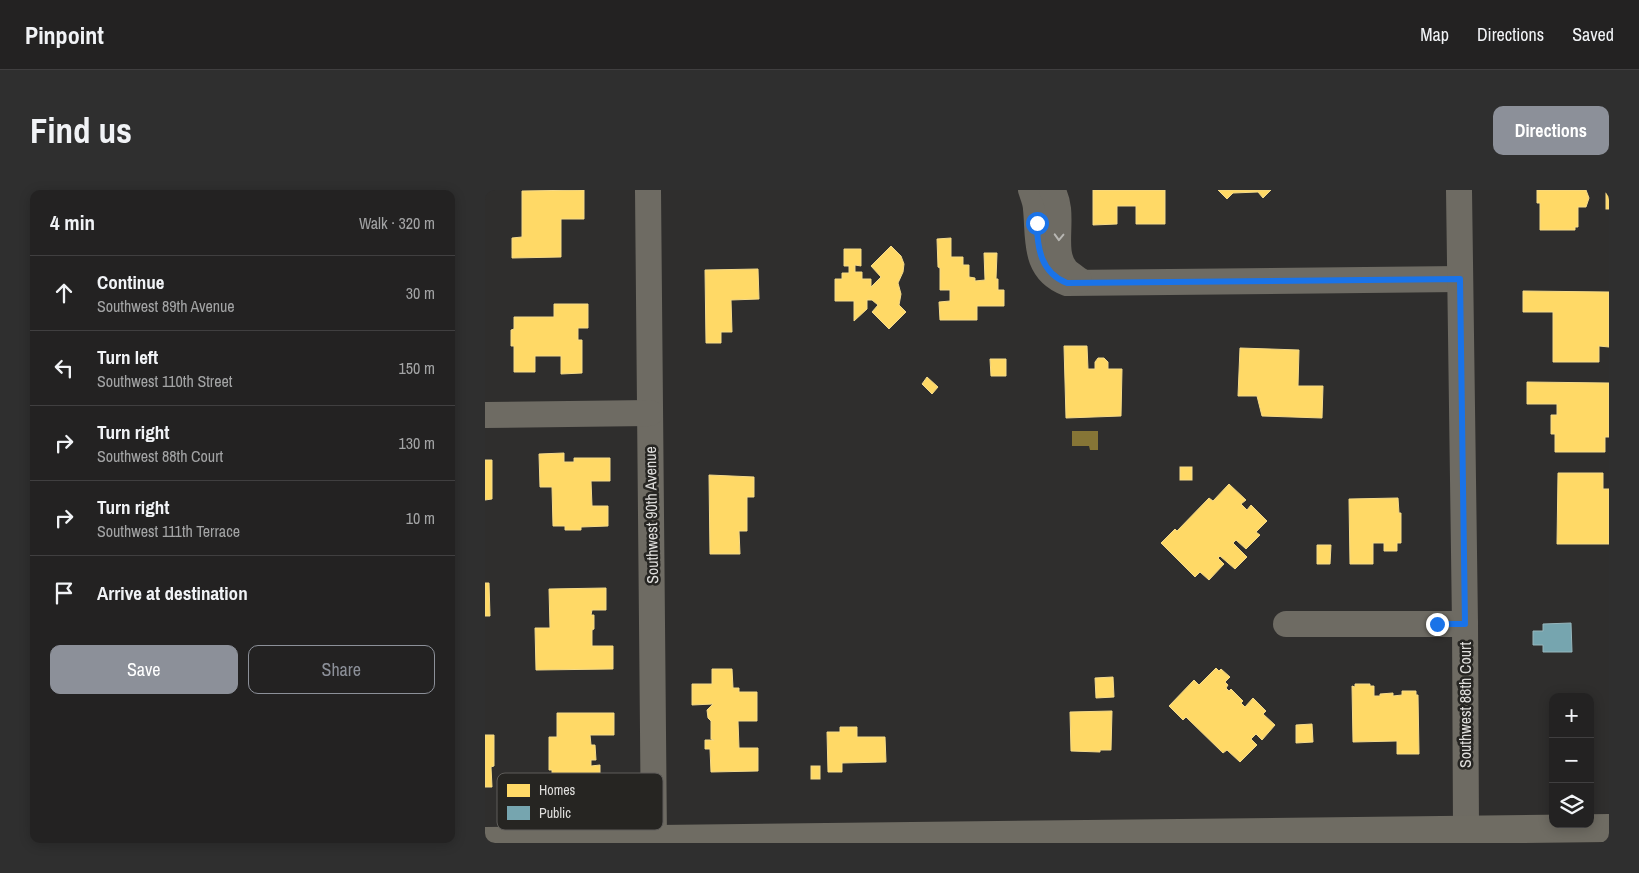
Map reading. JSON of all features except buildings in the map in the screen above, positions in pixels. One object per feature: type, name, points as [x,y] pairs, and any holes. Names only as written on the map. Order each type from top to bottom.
[{"type":"main road","points":[[485,842],[1609,828]]},
{"type":"street","name":"Southwest 90th Avenue","points":[[648,190],[653,773]]},
{"type":"street","points":[[1031,190],[1036,207],[1037,244],[1041,256],[1059,280],[1067,283],[1460,279]]},
{"type":"street","points":[[1051,190],[1056,197],[1059,208],[1060,258],[1066,269],[1083,284]]},
{"type":"street","name":"Southwest 88th Court","points":[[1459,190],[1466,830]]},
{"type":"street","points":[[485,414],[650,413]]},
{"type":"street","points":[[1286,624],[1465,624]]},
{"type":"street","name":"Southwest 90th Avenue","points":[[654,830],[654,840]]},
{"type":"shaded area","points":[[1072,431],[1098,431],[1098,450],[1090,450],[1089,446],[1072,446]]},
{"type":"route","points":[[1037,223],[1037,244],[1041,256],[1059,280],[1067,283],[1460,279],[1465,624],[1437,624]]}]
